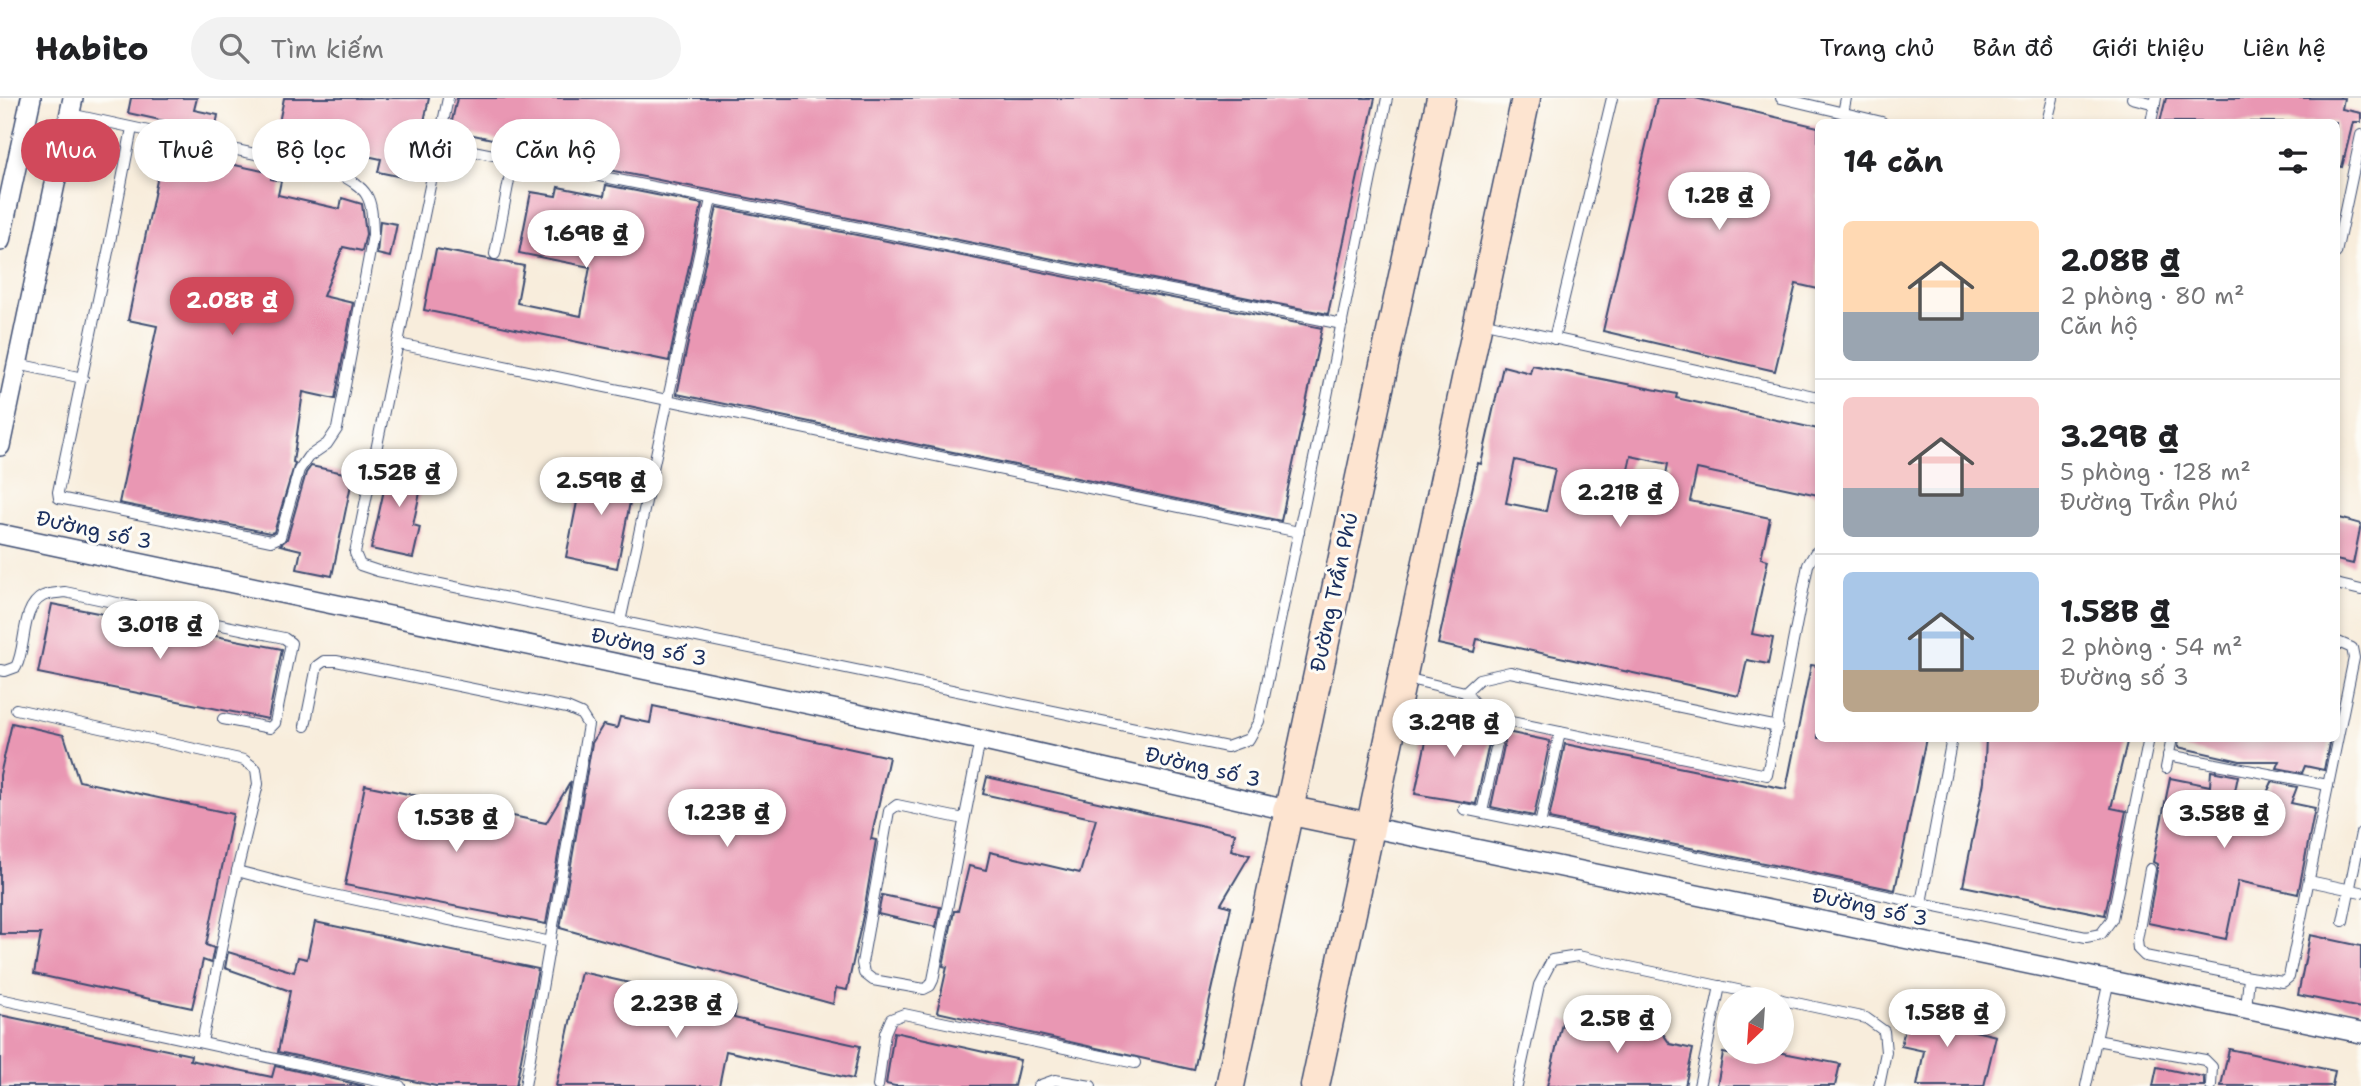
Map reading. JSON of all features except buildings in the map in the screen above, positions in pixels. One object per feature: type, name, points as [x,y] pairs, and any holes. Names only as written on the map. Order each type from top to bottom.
[{"type":"main road","name":"Đường Trần Phú","points":[[1230,1086],[1441,98]]},
{"type":"main road","points":[[1315,1086],[1368,827],[1526,98]]},
{"type":"main road","points":[[1287,810],[1368,827]]},
{"type":"street","points":[[0,241],[31,98]]},
{"type":"street","points":[[0,446],[72,106]]},
{"type":"street","name":"Đường số 3","points":[[0,534],[980,740],[1287,810]]},
{"type":"street","name":"Đường số 3","points":[[1368,827],[2361,1033]]},
{"type":"lane","points":[[443,119],[448,98]]},
{"type":"lane","points":[[430,182],[355,553],[360,565],[377,571],[1227,747],[1249,738],[1259,721],[1387,98]]},
{"type":"lane","points":[[1554,339],[1612,98]]},
{"type":"lane","points":[[1781,98],[1869,119]]},
{"type":"lane","points":[[1843,113],[1846,98]]},
{"type":"lane","points":[[2048,119],[2053,98]]},
{"type":"lane","points":[[2132,98],[2155,101],[2152,119]]},
{"type":"lane","points":[[72,106],[132,128],[334,171],[362,187],[372,212],[373,235],[337,429],[327,444],[308,457],[299,470],[280,537],[271,541],[59,498],[58,492],[132,128]]},
{"type":"lane","points":[[2340,234],[2361,135]]},
{"type":"lane","points":[[620,180],[1342,324]]},
{"type":"lane","points":[[495,254],[509,182]]},
{"type":"lane","points":[[620,622],[711,198]]},
{"type":"lane","points":[[1477,321],[1815,396]]},
{"type":"lane","points":[[398,344],[1299,532]]},
{"type":"lane","points":[[17,364],[83,378]]},
{"type":"lane","points":[[1401,677],[1465,692],[1479,709],[1502,720],[1767,775],[1808,565],[1815,553]]},
{"type":"lane","points":[[2340,585],[2361,590]]},
{"type":"lane","points":[[0,670],[16,667],[20,659],[29,611],[42,596],[65,592],[284,638],[291,643],[275,723],[271,728],[223,719]]},
{"type":"lane","points":[[2340,643],[2352,648],[2354,658],[2340,726]]},
{"type":"lane","points":[[305,726],[317,666],[324,661],[567,708],[581,714],[588,725],[525,1086]]},
{"type":"lane","points":[[1465,692],[1479,679],[1510,672],[1777,727]]},
{"type":"lane","points":[[16,709],[244,760],[257,769],[258,784],[202,1042]]},
{"type":"lane","points":[[1482,813],[1502,720]]},
{"type":"lane","points":[[1540,825],[1560,733]]},
{"type":"lane","points":[[964,819],[897,805],[889,811],[862,963],[864,973],[873,980],[924,989],[930,986],[933,980],[980,740]]},
{"type":"lane","points":[[1921,903],[1951,742]]},
{"type":"lane","points":[[1464,809],[2086,937],[2101,934],[2112,919],[2148,742]]},
{"type":"lane","points":[[2166,768],[2171,742]]},
{"type":"lane","points":[[2150,869],[2137,940],[2138,949],[2145,956],[2283,982],[2289,977],[2337,742]]},
{"type":"lane","points":[[2168,755],[2328,785]]},
{"type":"lane","points":[[2343,921],[2361,833]]},
{"type":"lane","points":[[237,871],[306,889],[551,942]]},
{"type":"lane","points":[[2309,881],[2361,892]]},
{"type":"lane","points":[[1517,1086],[1539,985],[1552,960],[1578,956],[1725,987]]},
{"type":"lane","points":[[2246,1009],[2249,977]]},
{"type":"lane","points":[[2086,1086],[2109,980]]},
{"type":"lane","points":[[1699,1086],[1720,986]]},
{"type":"lane","points":[[0,999],[400,1086]]},
{"type":"lane","points":[[1794,1002],[1866,1018],[1884,1031],[1886,1052],[1880,1086]]},
{"type":"lane","points":[[878,1086],[886,1033],[891,1019],[904,1014],[1135,1063]]},
{"type":"lane","points":[[2096,1040],[2206,1060],[2212,1067],[2211,1086]]},
{"type":"lane","points":[[1038,1086],[1055,1080],[1091,1086]]}]
